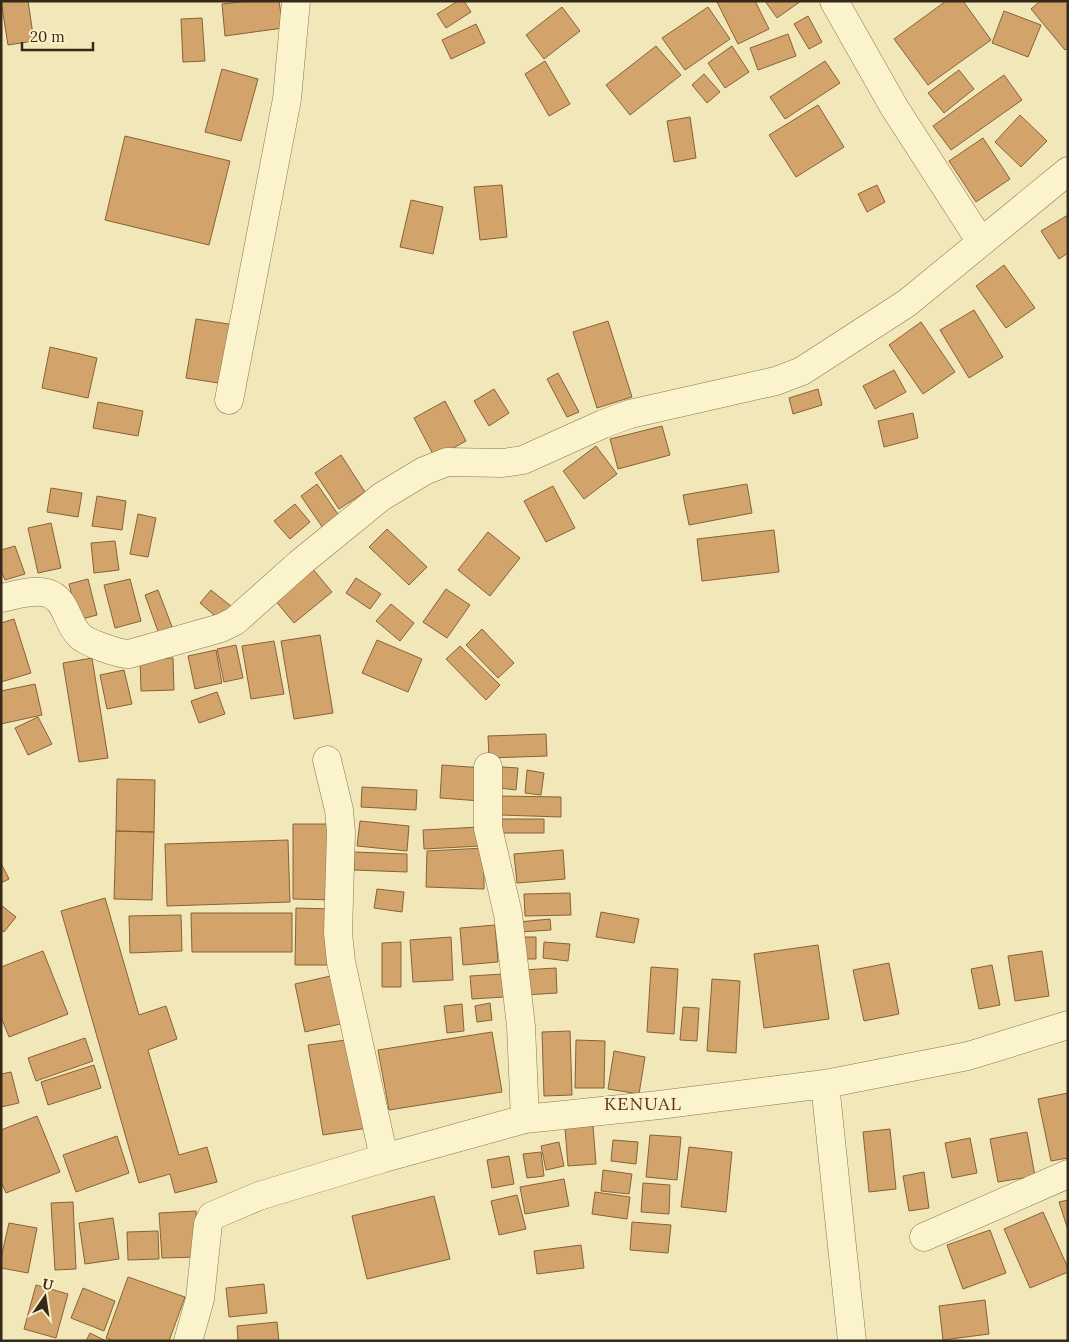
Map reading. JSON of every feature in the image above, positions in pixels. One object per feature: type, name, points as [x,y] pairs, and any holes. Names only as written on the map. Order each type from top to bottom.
[{"type":"street","points":[[229,400],[287,98],[296,1]]},
{"type":"street","points":[[834,1],[894,106],[981,242]]},
{"type":"street","points":[[1,598],[32,592],[47,593],[59,598],[78,635],[86,641],[122,654],[129,654],[221,628],[235,621],[300,563],[381,497],[424,471],[447,462],[503,463],[523,460],[630,414],[776,381],[802,371],[906,303],[1068,171]]},
{"type":"street","points":[[327,760],[339,810],[341,832],[338,933],[341,962],[384,1158]]},
{"type":"street","points":[[488,767],[488,828],[508,914],[521,1026],[525,1119]]},
{"type":"street","points":[[188,1341],[200,1299],[208,1224],[212,1216],[259,1196],[384,1158],[525,1119],[650,1106],[826,1084],[968,1056],[1068,1025]]},
{"type":"street","points":[[826,1084],[852,1341]]},
{"type":"street","points":[[924,1237],[1068,1174]]},
{"type":"building","points":[[1,1],[28,1],[34,41],[8,45]]},
{"type":"building","points":[[248,1],[279,1],[283,28],[225,36],[222,4]]},
{"type":"building","points":[[458,1],[464,1],[471,12],[446,28],[437,14]]},
{"type":"building","points":[[755,1],[769,29],[738,44],[717,2]]},
{"type":"building","points":[[765,1],[801,1],[777,18]]},
{"type":"building","points":[[946,1],[963,1],[991,40],[928,85],[894,39]]},
{"type":"building","points":[[1040,1],[1068,1],[1068,48],[1065,50],[1031,9]]},
{"type":"building","points":[[562,7],[580,31],[544,59],[526,35]]},
{"type":"building","points":[[708,7],[730,39],[685,70],[662,38]]},
{"type":"building","points":[[1004,11],[1041,25],[1028,57],[992,43]]},
{"type":"building","points":[[808,16],[822,42],[809,49],[794,24]]},
{"type":"building","points":[[202,18],[205,61],[183,62],[181,19]]},
{"type":"building","points":[[476,24],[485,43],[451,59],[442,40]]},
{"type":"building","points":[[788,34],[796,56],[758,70],[750,48]]},
{"type":"building","points":[[656,46],[681,75],[630,115],[606,85]]},
{"type":"building","points":[[732,46],[749,72],[725,88],[708,63]]},
{"type":"building","points":[[545,61],[570,104],[549,116],[525,74]]},
{"type":"building","points":[[825,61],[840,83],[785,119],[770,97]]},
{"type":"building","points":[[222,69],[258,79],[241,141],[205,132]]},
{"type":"building","points":[[959,70],[974,89],[944,113],[928,93]]},
{"type":"building","points":[[704,74],[720,92],[707,103],[692,85]]},
{"type":"building","points":[[1004,75],[1022,100],[951,150],[933,126]]},
{"type":"building","points":[[818,105],[844,147],[796,177],[769,135]]},
{"type":"building","points":[[1020,115],[1047,141],[1021,167],[995,142]]},
{"type":"building","points":[[690,117],[696,158],[674,162],[667,121]]},
{"type":"building","points":[[125,136],[230,161],[209,245],[105,220]]},
{"type":"building","points":[[983,138],[1010,179],[976,202],[949,161]]},
{"type":"building","points":[[502,185],[507,237],[480,240],[474,187]]},
{"type":"building","points":[[877,185],[885,202],[867,212],[858,194]]},
{"type":"building","points":[[411,200],[443,207],[433,254],[400,247]]},
{"type":"building","points":[[1068,215],[1068,253],[1059,259],[1041,231]]},
{"type":"building","points":[[1004,265],[1035,308],[1006,328],[976,286]]},
{"type":"building","points":[[974,310],[1003,357],[969,378],[940,330]]},
{"type":"building","points":[[196,319],[235,325],[225,384],[186,378]]},
{"type":"building","points":[[608,321],[632,397],[597,408],[573,332]]},
{"type":"building","points":[[921,322],[955,372],[923,394],[889,345]]},
{"type":"building","points":[[50,347],[97,358],[88,398],[42,388]]},
{"type":"building","points":[[894,370],[906,392],[875,409],[863,386]]},
{"type":"building","points":[[558,373],[579,412],[567,417],[547,379]]},
{"type":"building","points":[[494,389],[509,413],[489,426],[474,401]]},
{"type":"building","points":[[818,389],[822,405],[793,414],[789,398]]},
{"type":"building","points":[[445,401],[466,441],[435,458],[414,418]]},
{"type":"building","points":[[98,402],[143,411],[138,436],[93,428]]},
{"type":"building","points":[[913,413],[918,438],[884,447],[878,421]]},
{"type":"building","points":[[662,426],[670,455],[618,469],[610,439]]},
{"type":"building","points":[[596,446],[617,474],[584,499],[563,471]]},
{"type":"building","points":[[341,455],[365,492],[339,509],[315,473]]},
{"type":"building","points":[[317,484],[342,520],[325,531],[301,496]]},
{"type":"building","points":[[747,484],[752,513],[689,525],[683,495]]},
{"type":"building","points":[[553,486],[575,528],[546,542],[524,501]]},
{"type":"building","points":[[51,488],[82,493],[78,517],[47,512]]},
{"type":"building","points":[[97,496],[126,501],[122,530],[92,526]]},
{"type":"building","points":[[295,504],[310,522],[290,539],[274,521]]},
{"type":"building","points":[[138,514],[156,518],[148,557],[130,554]]},
{"type":"building","points":[[51,523],[61,568],[38,573],[28,528]]},
{"type":"building","points":[[387,529],[427,567],[409,585],[369,547]]},
{"type":"building","points":[[774,530],[779,572],[702,581],[697,539]]},
{"type":"building","points":[[488,532],[520,558],[490,596],[458,570]]},
{"type":"building","points":[[115,541],[119,570],[94,573],[91,543]]},
{"type":"building","points":[[15,546],[25,574],[5,580],[1,570],[1,550]]},
{"type":"building","points":[[312,568],[332,592],[294,623],[274,599]]},
{"type":"building","points":[[356,578],[381,594],[370,609],[346,593]]},
{"type":"building","points":[[88,579],[97,615],[78,620],[69,584]]},
{"type":"building","points":[[130,579],[141,621],[115,628],[104,585]]},
{"type":"building","points":[[446,589],[470,605],[447,638],[423,622]]},
{"type":"building","points":[[158,590],[174,632],[160,637],[145,595]]},
{"type":"building","points":[[211,590],[232,607],[221,621],[200,603]]},
{"type":"building","points":[[391,604],[414,623],[400,641],[376,621]]},
{"type":"building","points":[[14,619],[31,673],[1,682],[1,623]]},
{"type":"building","points":[[482,629],[514,663],[498,678],[466,645]]},
{"type":"building","points":[[320,635],[333,713],[294,719],[281,641]]},
{"type":"building","points":[[377,640],[422,659],[408,692],[362,673]]},
{"type":"building","points":[[274,641],[284,694],[251,699],[242,646]]},
{"type":"building","points":[[236,645],[243,678],[224,682],[217,649]]},
{"type":"building","points":[[460,646],[500,685],[486,700],[446,659]]},
{"type":"building","points":[[216,650],[222,683],[195,689],[188,656]]},
{"type":"building","points":[[92,658],[108,758],[79,762],[63,663]]},
{"type":"building","points":[[173,658],[174,690],[141,691],[140,659]]},
{"type":"building","points":[[124,670],[132,704],[107,709],[100,675]]},
{"type":"building","points":[[35,684],[42,715],[1,724],[1,691]]},
{"type":"building","points":[[217,692],[225,714],[199,723],[191,701]]},
{"type":"building","points":[[38,717],[52,744],[28,755],[15,728]]},
{"type":"building","points":[[546,734],[547,756],[489,758],[488,736]]},
{"type":"building","points":[[442,765],[483,768],[481,801],[440,798]]},
{"type":"building","points":[[502,767],[518,768],[516,790],[500,788]]},
{"type":"building","points":[[527,770],[544,773],[541,795],[525,793]]},
{"type":"building","points":[[117,779],[155,780],[154,832],[116,831]]},
{"type":"building","points":[[362,787],[417,790],[416,810],[361,807]]},
{"type":"building","points":[[500,796],[561,797],[561,817],[500,815]]},
{"type":"building","points":[[496,819],[544,819],[544,833],[495,833]]},
{"type":"building","points":[[360,821],[409,826],[407,851],[357,846]]},
{"type":"building","points":[[293,824],[334,824],[334,900],[293,899]]},
{"type":"building","points":[[479,827],[480,846],[424,849],[423,830]]},
{"type":"building","points":[[116,831],[154,832],[152,900],[114,899]]},
{"type":"building","points":[[288,840],[290,902],[167,906],[165,844]]},
{"type":"building","points":[[484,848],[484,889],[426,887],[427,851]]},
{"type":"building","points":[[563,850],[565,879],[517,883],[514,854]]},
{"type":"building","points":[[354,852],[407,854],[407,872],[354,870]]},
{"type":"building","points":[[1,863],[9,879],[1,883]]},
{"type":"building","points":[[377,889],[404,892],[402,912],[374,908]]},
{"type":"building","points":[[570,893],[571,915],[525,916],[524,894]]},
{"type":"building","points":[[105,898],[139,1015],[166,1006],[177,1039],[148,1050],[179,1155],[207,1147],[217,1182],[175,1193],[170,1174],[139,1183],[61,911]]},
{"type":"building","points":[[1,905],[16,917],[4,932],[1,930]]},
{"type":"building","points":[[296,908],[332,909],[332,965],[295,965]]},
{"type":"building","points":[[601,912],[639,919],[634,943],[596,937]]},
{"type":"building","points":[[191,913],[292,913],[292,952],[192,952]]},
{"type":"building","points":[[181,915],[182,951],[130,953],[129,916]]},
{"type":"building","points":[[550,919],[551,930],[520,932],[519,922]]},
{"type":"building","points":[[495,925],[498,962],[463,965],[460,928]]},
{"type":"building","points":[[451,937],[453,980],[413,982],[410,940]]},
{"type":"building","points":[[524,937],[536,937],[536,959],[524,959]]},
{"type":"building","points":[[401,942],[401,987],[382,987],[382,943]]},
{"type":"building","points":[[544,942],[570,944],[568,961],[543,958]]},
{"type":"building","points":[[818,945],[829,1019],[764,1028],[754,954]]},
{"type":"building","points":[[43,951],[68,1014],[9,1037],[1,1017],[1,967]]},
{"type":"building","points":[[1042,951],[1049,996],[1015,1001],[1008,956]]},
{"type":"building","points":[[889,963],[899,1014],[864,1021],[853,970]]},
{"type":"building","points":[[992,965],[1000,1005],[979,1009],[971,969]]},
{"type":"building","points":[[651,967],[678,969],[674,1034],[647,1032]]},
{"type":"building","points":[[556,968],[557,993],[524,995],[522,970]]},
{"type":"building","points":[[503,974],[504,997],[472,999],[470,976]]},
{"type":"building","points":[[335,975],[345,1023],[305,1032],[295,984]]},
{"type":"building","points":[[712,979],[740,981],[736,1053],[707,1051]]},
{"type":"building","points":[[490,1003],[492,1020],[477,1022],[475,1006]]},
{"type":"building","points":[[462,1004],[464,1031],[447,1033],[444,1006]]},
{"type":"building","points":[[683,1007],[699,1008],[697,1041],[680,1040]]},
{"type":"building","points":[[570,1031],[572,1095],[544,1096],[542,1032]]},
{"type":"building","points":[[492,1032],[502,1092],[389,1110],[378,1050]]},
{"type":"building","points":[[85,1038],[93,1061],[36,1081],[28,1058]]},
{"type":"building","points":[[354,1039],[368,1128],[323,1135],[308,1045]]},
{"type":"building","points":[[576,1040],[605,1041],[604,1088],[575,1088]]},
{"type":"building","points":[[614,1051],[645,1057],[639,1094],[608,1089]]},
{"type":"building","points":[[94,1065],[101,1088],[48,1105],[41,1082]]},
{"type":"building","points":[[11,1072],[19,1103],[1,1107],[1,1074]]},
{"type":"building","points":[[1068,1093],[1068,1158],[1051,1161],[1038,1099]]},
{"type":"building","points":[[37,1116],[60,1172],[6,1193],[1,1182],[1,1130]]},
{"type":"building","points":[[593,1126],[596,1164],[568,1166],[565,1128]]},
{"type":"building","points":[[890,1129],[896,1189],[869,1192],[863,1132]]},
{"type":"building","points":[[1027,1132],[1035,1176],[998,1182],[990,1139]]},
{"type":"building","points":[[650,1135],[681,1137],[677,1180],[646,1177]]},
{"type":"building","points":[[117,1136],[129,1173],[76,1192],[63,1155]]},
{"type":"building","points":[[970,1138],[977,1173],[952,1178],[945,1143]]},
{"type":"building","points":[[613,1140],[638,1142],[636,1164],[611,1161]]},
{"type":"building","points":[[559,1142],[564,1166],[546,1170],[541,1146]]},
{"type":"building","points":[[689,1147],[732,1152],[726,1212],[681,1207]]},
{"type":"building","points":[[541,1152],[544,1176],[527,1178],[523,1154]]},
{"type":"building","points":[[509,1156],[514,1184],[492,1188],[487,1160]]},
{"type":"building","points":[[603,1170],[632,1174],[629,1194],[601,1191]]},
{"type":"building","points":[[924,1172],[929,1208],[909,1211],[903,1176]]},
{"type":"building","points":[[564,1179],[569,1206],[525,1214],[520,1187]]},
{"type":"building","points":[[643,1183],[670,1185],[669,1214],[641,1212]]},
{"type":"building","points":[[595,1192],[630,1197],[627,1219],[592,1214]]},
{"type":"building","points":[[517,1195],[526,1229],[499,1235],[491,1201]]},
{"type":"building","points":[[434,1196],[450,1259],[367,1279],[352,1216]]},
{"type":"building","points":[[1068,1200],[1068,1230],[1059,1202]]},
{"type":"building","points":[[73,1202],[76,1269],[55,1270],[51,1203]]},
{"type":"building","points":[[196,1211],[198,1257],[162,1258],[159,1213]]},
{"type":"building","points":[[1043,1212],[1068,1268],[1068,1272],[1030,1288],[1004,1229]]},
{"type":"building","points":[[113,1218],[119,1259],[85,1264],[79,1223]]},
{"type":"building","points":[[632,1222],[671,1225],[668,1253],[630,1250]]},
{"type":"building","points":[[9,1223],[37,1228],[28,1273],[1,1268],[1,1258]]},
{"type":"building","points":[[990,1230],[1006,1273],[963,1289],[947,1245]]},
{"type":"building","points":[[158,1231],[159,1259],[128,1260],[127,1232]]},
{"type":"building","points":[[581,1245],[584,1268],[537,1274],[534,1251]]},
{"type":"building","points":[[128,1277],[185,1297],[169,1341],[113,1341],[106,1338]]},
{"type":"building","points":[[264,1284],[267,1313],[229,1317],[226,1288]]},
{"type":"building","points":[[36,1285],[68,1294],[56,1338],[24,1329]]},
{"type":"building","points":[[83,1288],[115,1301],[104,1331],[71,1318]]},
{"type":"building","points":[[985,1300],[989,1334],[943,1340],[939,1306]]},
{"type":"building","points":[[277,1322],[279,1341],[238,1341],[237,1326]]},
{"type":"building","points":[[90,1333],[106,1341],[86,1341]]},
{"type":"district","name":"KENUAL","points":[[643,1104]]}]
